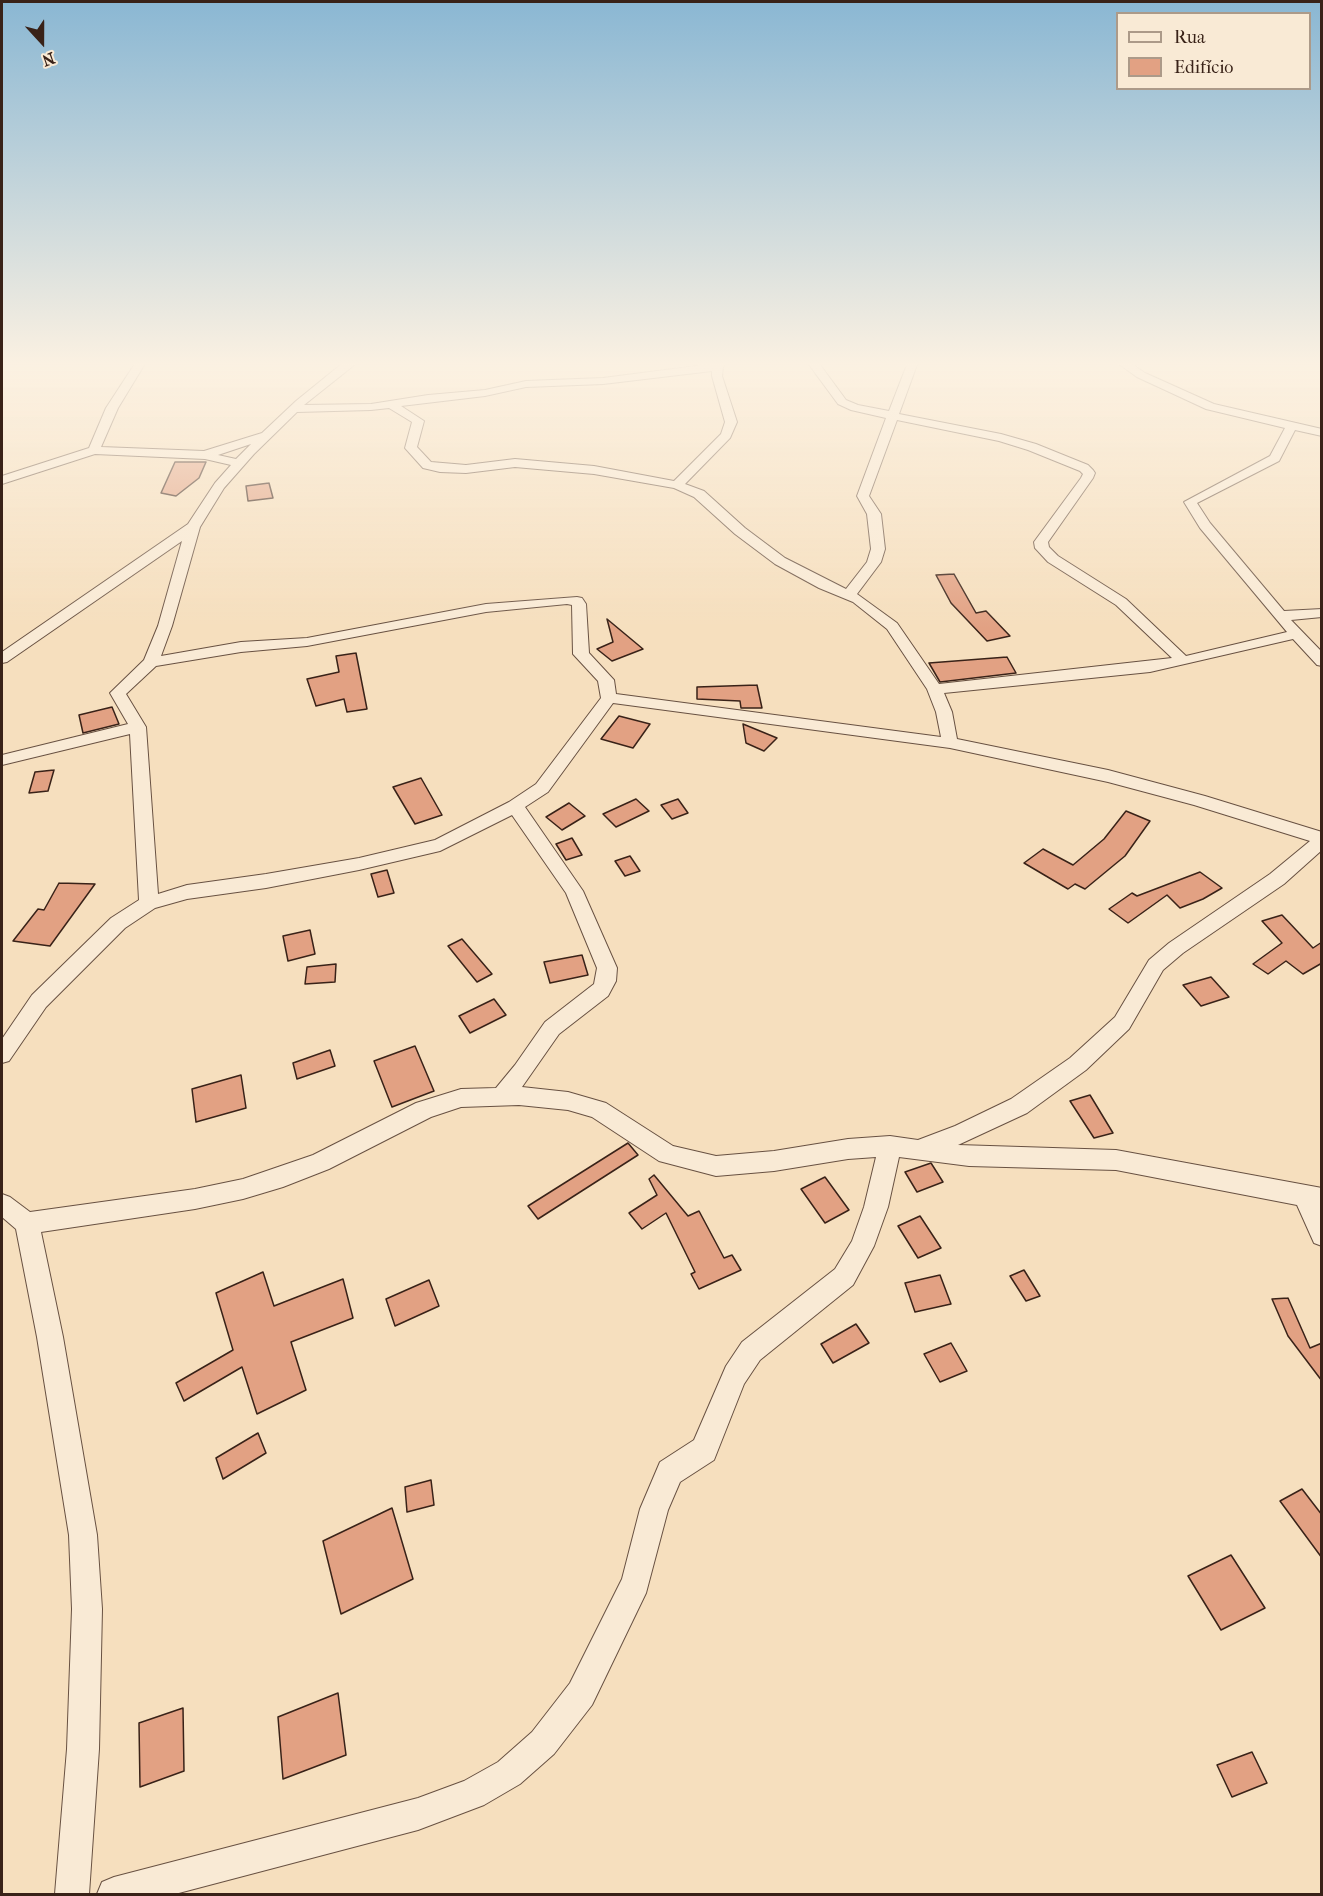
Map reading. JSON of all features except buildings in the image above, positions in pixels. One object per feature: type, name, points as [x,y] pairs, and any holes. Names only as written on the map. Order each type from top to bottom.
[{"type":"street","points":[[2,480],[93,450]]},
{"type":"street","points":[[105,450],[205,455],[238,463]]},
{"type":"street","points":[[205,455],[219,450]]},
{"type":"street","points":[[149,903],[138,728],[118,693],[151,662],[165,626],[193,527],[219,486],[250,450]]},
{"type":"street","points":[[413,450],[427,465],[440,468],[466,469],[526,464],[594,470],[677,485],[699,494],[740,531],[780,561],[824,585],[849,595],[892,626],[935,688],[944,712],[950,743]]},
{"type":"street","points":[[677,485],[711,450]]},
{"type":"street","points":[[849,595],[874,562],[878,549],[874,514],[863,496],[880,450]]},
{"type":"street","points":[[1041,450],[1084,468],[1089,473],[1041,542],[1042,548],[1053,559],[1121,602],[1183,661]]},
{"type":"street","points":[[1279,450],[1275,458],[1190,502],[1205,525],[1280,616],[1322,662]]},
{"type":"street","points":[[2,657],[151,558],[193,527]]},
{"type":"street","points":[[2,1055],[39,1001],[118,923],[149,903],[188,892],[359,864],[440,845],[515,806],[542,788],[609,698],[606,680],[581,654],[579,604],[577,601],[567,600],[486,608],[327,639],[241,647],[151,662]]},
{"type":"street","points":[[1280,616],[1322,613]]},
{"type":"street","points":[[935,688],[1063,676],[1183,661],[1297,634]]},
{"type":"street","points":[[609,698],[950,743],[1108,776],[1199,800],[1322,839]]},
{"type":"street","points":[[2,760],[62,744],[138,728]]},
{"type":"street","points":[[502,1096],[523,1071],[552,1028],[601,990],[606,981],[608,968],[574,891],[515,806]]},
{"type":"street","points":[[918,1149],[963,1133],[1019,1106],[1078,1064],[1122,1023],[1156,965],[1277,879],[1322,839]]},
{"type":"street","points":[[27,1223],[195,1199],[243,1189],[321,1162],[424,1110],[461,1098],[519,1095],[568,1101],[598,1110],[667,1154],[716,1166],[774,1161],[848,1149],[890,1146],[969,1156],[1116,1160],[1313,1197],[1322,1235]]},
{"type":"street","points":[[114,1894],[418,1814],[473,1794],[509,1773],[543,1743],[581,1694],[636,1583],[654,1509],[665,1480],[670,1472],[704,1450],[735,1375],[751,1351],[843,1277],[862,1246],[876,1207],[890,1146]]},
{"type":"street","points":[[2,1204],[27,1223],[50,1337],[83,1535],[87,1621],[83,1749],[72,1894]]}]
